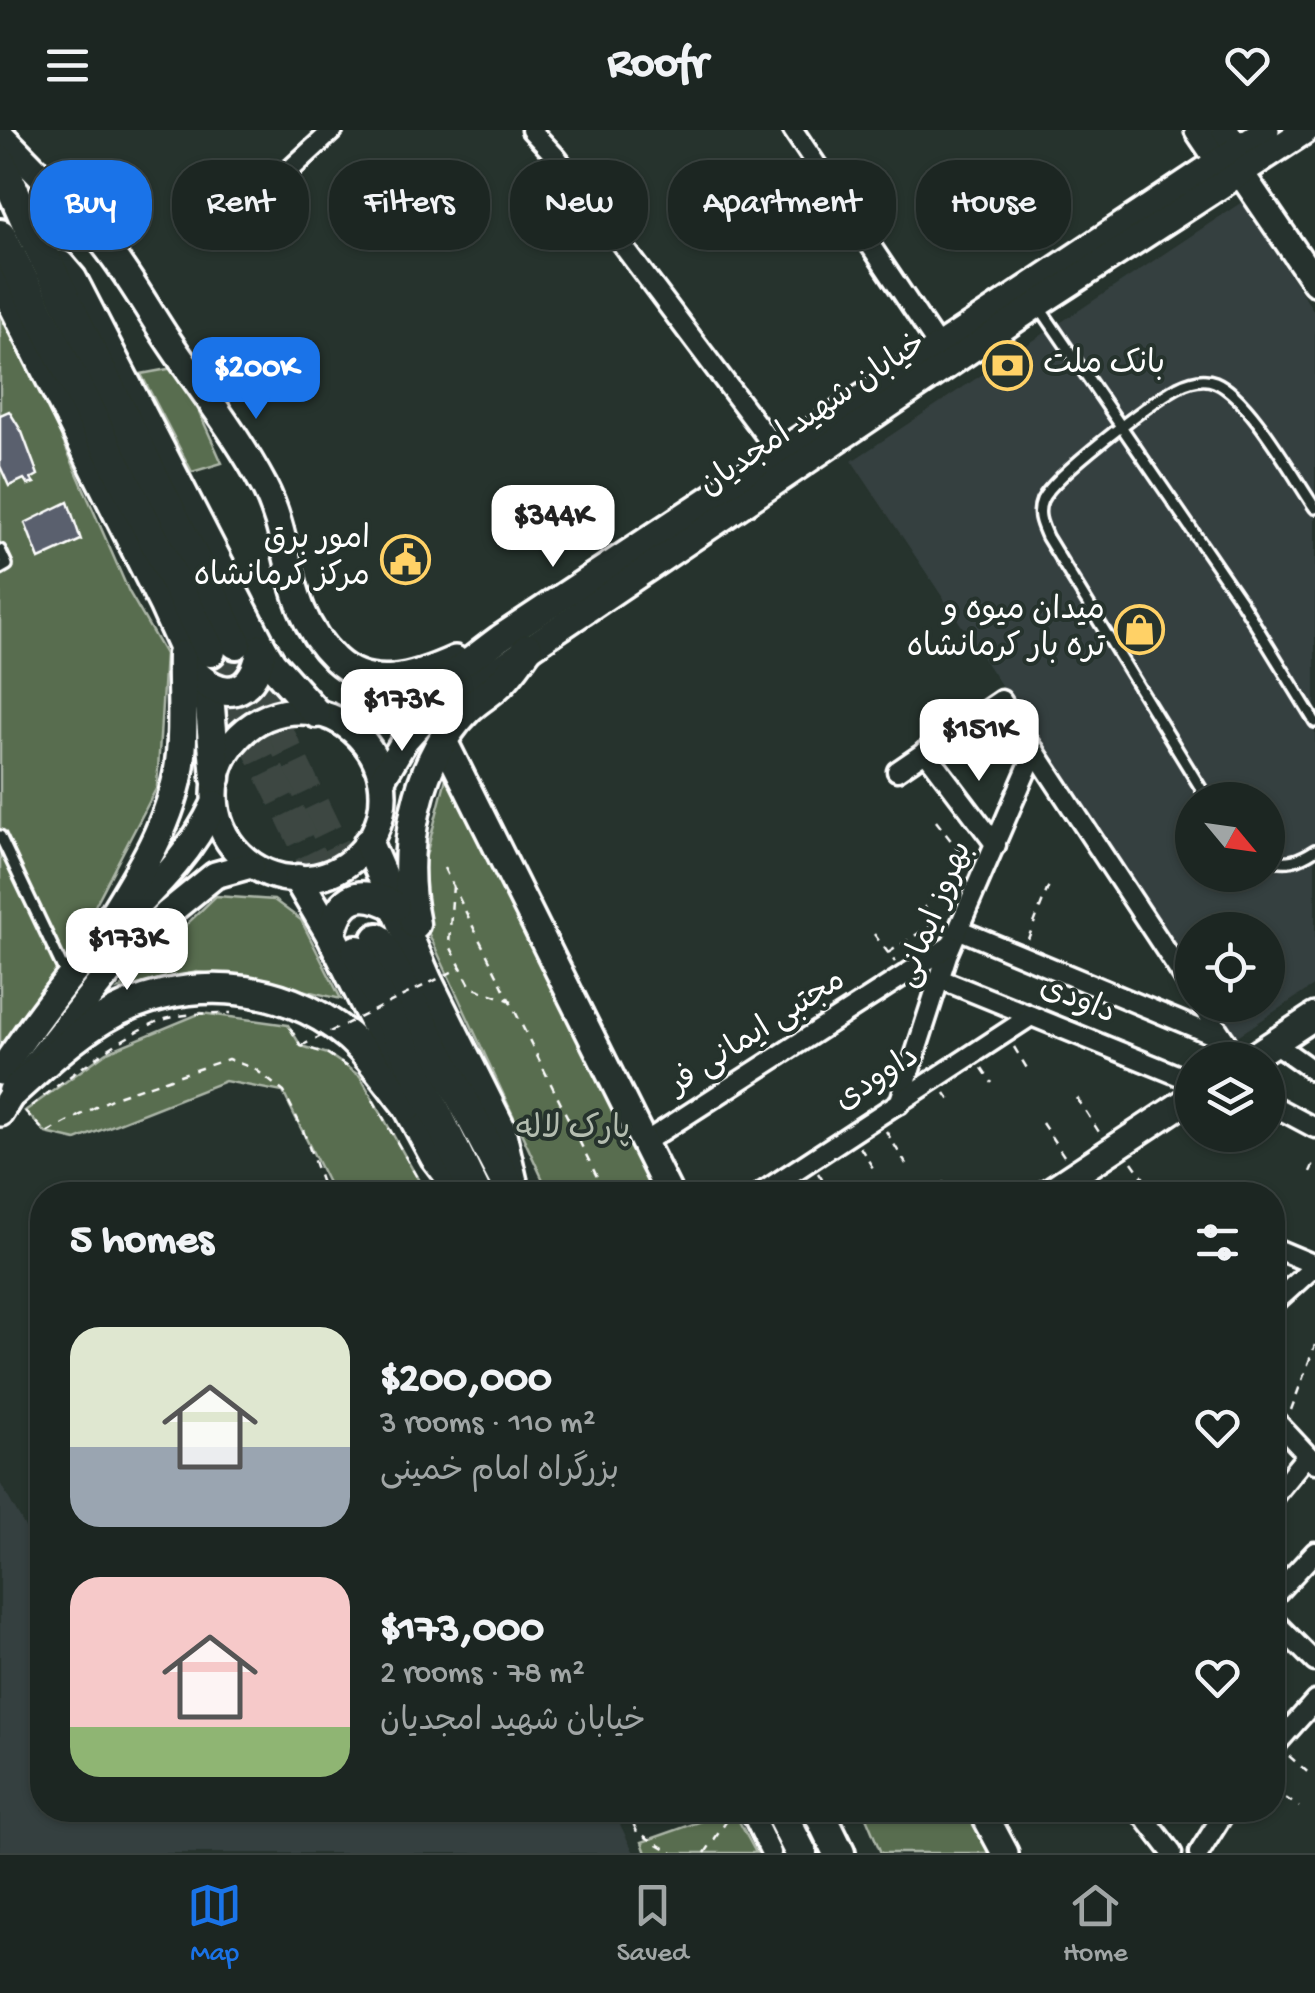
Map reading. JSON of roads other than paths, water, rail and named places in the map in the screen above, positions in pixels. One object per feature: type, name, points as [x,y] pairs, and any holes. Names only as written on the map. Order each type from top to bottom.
[{"type":"highway","points":[[0,161],[14,230],[217,652]]},
{"type":"highway","points":[[355,942],[470,1182]]},
{"type":"highway","points":[[355,942],[506,1182]]},
{"type":"highway","points":[[786,1822],[801,1853]]},
{"type":"highway","points":[[824,1822],[839,1853]]},
{"type":"main road","points":[[1198,130],[1230,153],[1315,282]]},
{"type":"main road","name":"خیابان شهید امجدیان","points":[[328,717],[388,714],[410,704],[500,638],[785,462],[945,355],[1266,130]]},
{"type":"main road","name":"خیابان شهید امجدیان","points":[[945,355],[1038,304],[1230,153],[1306,130]]},
{"type":"main road","points":[[0,134],[102,241],[238,444],[280,521],[294,598],[313,634],[336,660],[364,679],[394,680],[434,668],[500,638]]},
{"type":"main road","points":[[0,278],[217,652],[271,664],[328,717],[359,736],[374,756],[382,780],[380,812],[368,843],[349,862],[325,875],[298,880],[274,876],[251,865],[233,848],[221,827],[210,707],[217,652],[72,278],[14,230]]},
{"type":"main road","name":"خیابان شهید امجدیان","points":[[382,780],[405,740],[422,721],[785,462]]},
{"type":"main road","points":[[427,980],[410,900],[409,851],[415,811],[444,741],[468,708],[502,682],[528,648]]},
{"type":"main road","points":[[88,956],[144,863],[165,816],[217,652]]},
{"type":"main road","points":[[4,1092],[68,980],[176,866],[202,830],[226,753],[242,733],[264,718],[290,712],[328,717]]},
{"type":"main road","points":[[444,741],[664,1182]]},
{"type":"main road","points":[[368,843],[427,980],[500,1127],[511,1182]]},
{"type":"main road","points":[[4,1092],[116,962],[215,875],[251,865]]},
{"type":"main road","points":[[176,866],[194,870],[200,879],[199,888]]},
{"type":"main road","points":[[298,880],[355,942]]},
{"type":"main road","points":[[395,906],[360,894],[345,902],[335,917],[355,942],[408,1107],[435,1157],[454,1182]]},
{"type":"main road","points":[[4,1092],[104,1018],[162,994],[203,988],[257,992],[317,1014],[349,1037],[408,1107]]},
{"type":"main road","points":[[1276,1042],[1315,1016]]},
{"type":"main road","points":[[1063,1182],[1175,1108]]},
{"type":"main road","points":[[988,1822],[1004,1853]]},
{"type":"street","points":[[301,160],[333,130]]},
{"type":"street","points":[[531,130],[557,158],[785,462]]},
{"type":"street","points":[[793,130],[945,355]]},
{"type":"street","points":[[896,771],[1000,700],[1175,964]]},
{"type":"street","name":"بهروز ایمانی","points":[[899,1104],[940,979],[1035,751]]},
{"type":"street","points":[[925,752],[996,845]]},
{"type":"street","points":[[957,937],[1022,955],[1225,1040]]},
{"type":"street","name":"مجتبی ایمانی فر","points":[[645,1142],[957,937]]},
{"type":"street","name":"داودی","points":[[940,979],[1175,1075]]},
{"type":"street","name":"داوودی","points":[[776,1182],[1030,1016]]},
{"type":"street","points":[[1213,1022],[1225,1040]]},
{"type":"street","points":[[1285,1051],[1315,1072]]},
{"type":"street","points":[[1285,1112],[1315,1128]]},
{"type":"street","points":[[1285,1253],[1315,1265],[1285,1294]]},
{"type":"street","points":[[1285,1431],[1311,1459],[1285,1485]]},
{"type":"street","points":[[1285,1584],[1315,1552]]},
{"type":"street","points":[[1285,1632],[1315,1662]]},
{"type":"street","points":[[1285,1736],[1315,1701]]},
{"type":"street","points":[[756,1822],[771,1853]]},
{"type":"street","points":[[1148,1822],[1172,1853]]},
{"type":"street","points":[[1199,1853],[1218,1822]]},
{"type":"lane","points":[[1038,304],[1242,603],[1315,722]]},
{"type":"lane","points":[[1197,782],[1053,548],[1039,518],[1043,497],[1063,475],[1121,428],[1178,387],[1200,379],[1211,380],[1237,396],[1315,508]]},
{"type":"lane","points":[[0,550],[8,565],[0,569]]},
{"type":"lane","points":[[0,836],[68,980]]},
{"type":"lane","points":[[1285,863],[1300,860],[1315,850]]},
{"type":"tunnel","points":[[236,643],[378,939]]},
{"type":"tunnel","points":[[210,651],[357,951]]},
{"type":"place","name":"بانک ملت","points":[[1008,366]]},
{"type":"place","name":"امور برق مرکز کرمانشاه","points":[[405,559]]},
{"type":"place","name":"میدان میوه و تره بار کرمانشاه","points":[[1140,630]]},
{"type":"park label","name":"پارک لاله","points":[[573,1131]]}]
